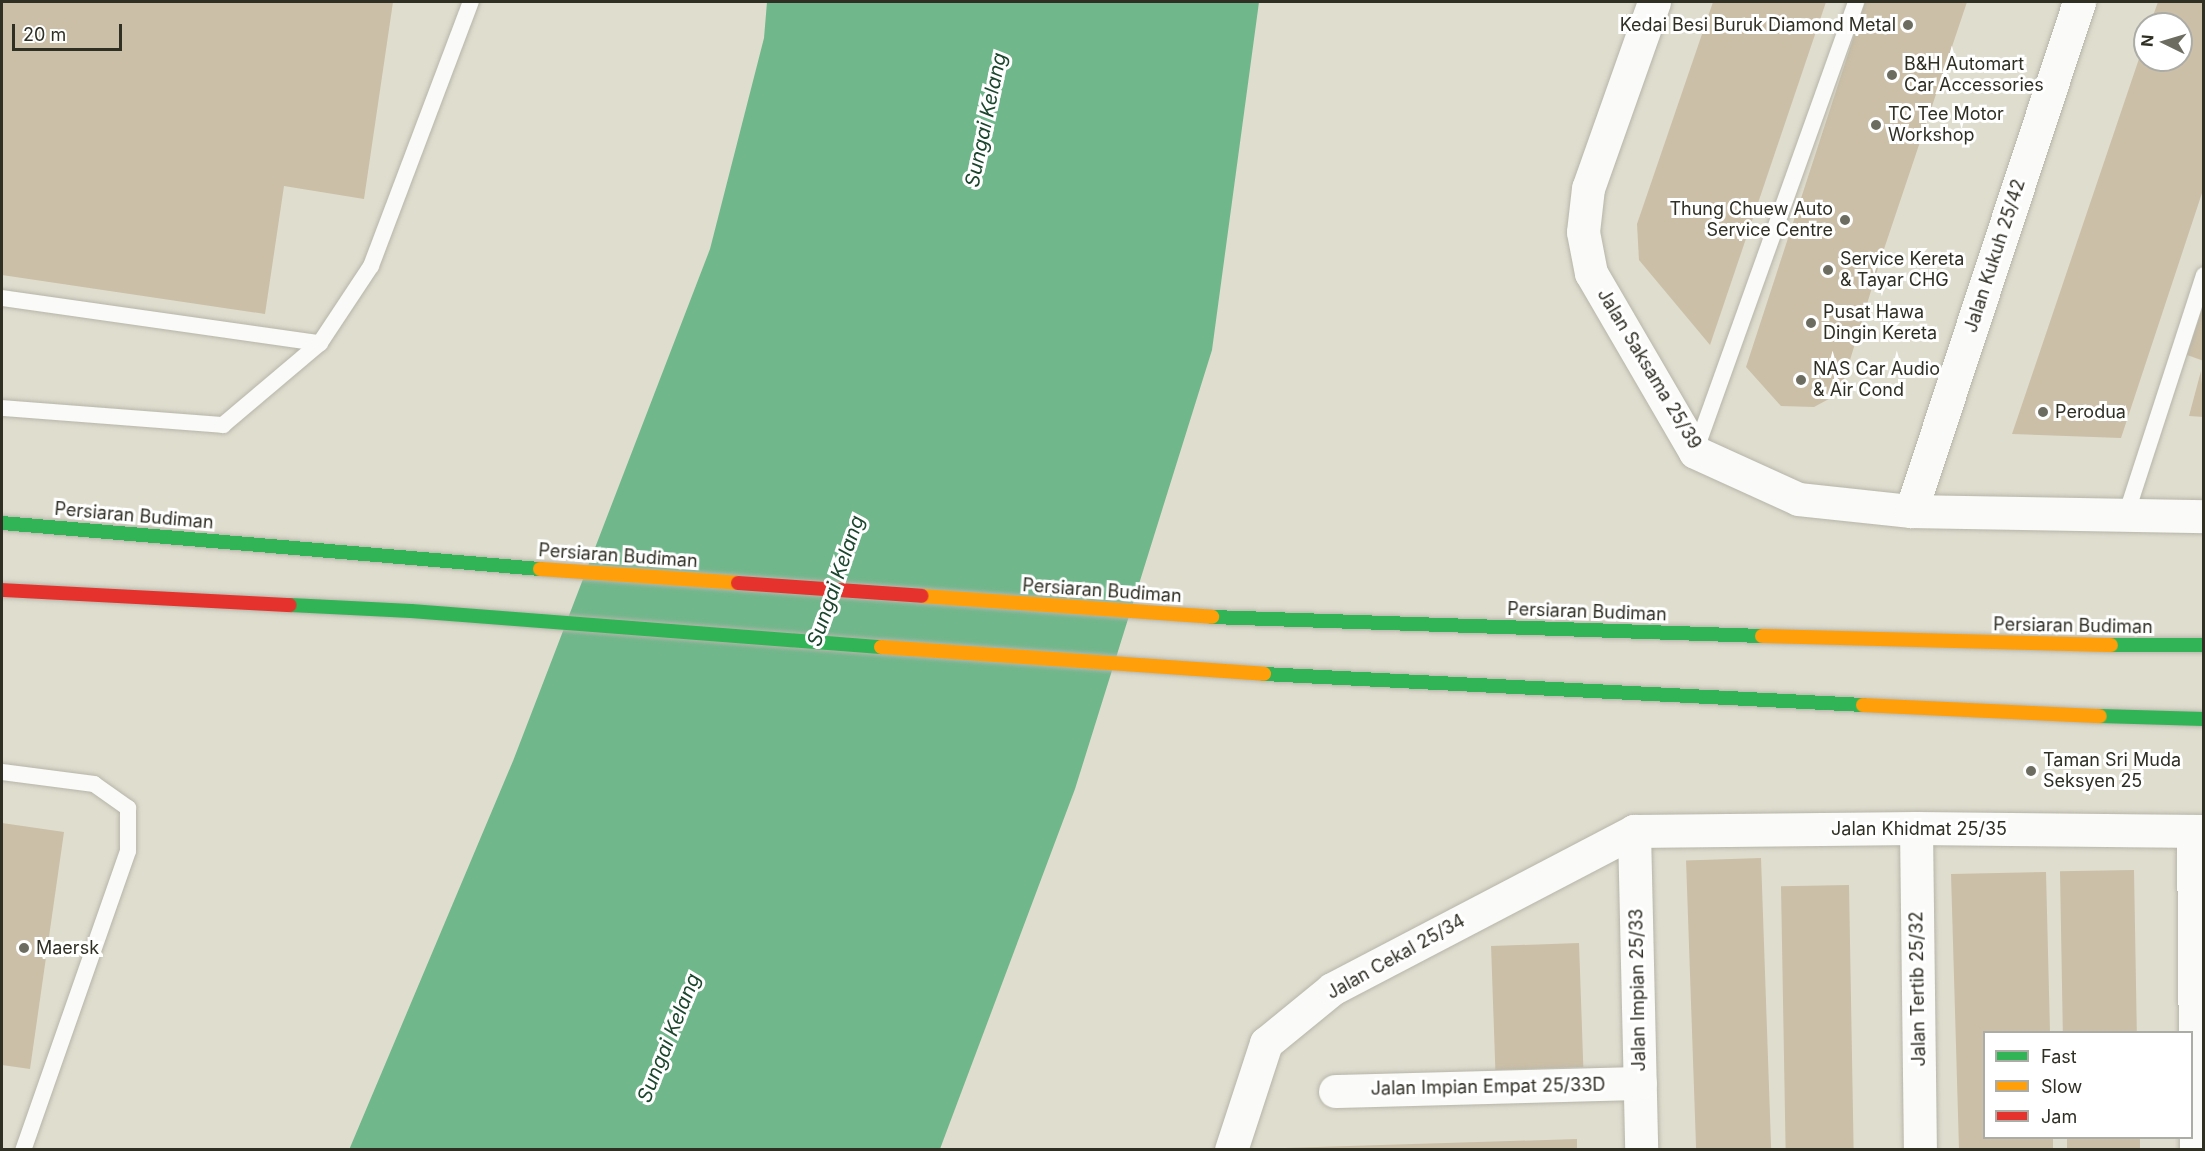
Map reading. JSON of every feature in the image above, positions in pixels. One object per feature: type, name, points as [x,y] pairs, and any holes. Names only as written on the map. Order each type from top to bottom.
[{"type":"main road","name":"Persiaran Budiman","points":[[2,523],[428,561],[1227,618],[2039,645],[2204,645]]},
{"type":"main road","points":[[2,590],[411,611],[1216,672],[2030,714],[2204,719]]},
{"type":"street","name":"Jalan Saksama 25/39","points":[[1654,2],[1588,188],[1582,232],[1591,273],[1695,452],[1798,499],[1911,512],[2204,516]]},
{"type":"street","name":"Jalan Kukuh 25/42","points":[[1911,512],[2079,2]]},
{"type":"street","name":"Jalan Khidmat 25/35","points":[[1634,831],[1916,828],[2198,831]]},
{"type":"street","name":"Jalan Tertib 25/32","points":[[1916,828],[1920,1149]]},
{"type":"street","name":"Jalan Impian 25/33","points":[[1634,831],[1641,1149]]},
{"type":"street","name":"Jalan Cekal 25/34","points":[[1231,1149],[1266,1043],[1332,989],[1634,831]]},
{"type":"street","points":[[2196,1149],[2198,831]]},
{"type":"street","name":"Jalan Impian Empat 25/33D","points":[[1335,1091],[1640,1083]]},
{"type":"lane","points":[[2,408],[223,425],[320,343],[371,266],[471,2]]},
{"type":"lane","points":[[1695,452],[1856,2]]},
{"type":"lane","points":[[2126,514],[2204,275]]},
{"type":"lane","points":[[2,298],[320,343]]},
{"type":"lane","points":[[2,772],[94,784],[128,808],[128,851],[23,1149]]},
{"type":"water","name":"Sungai Kelang","points":[[767,2],[1259,2],[1212,350],[1075,789],[940,1149],[349,1150],[513,761],[710,249],[764,38]]},
{"type":"building","points":[[2,2],[393,2],[364,199],[284,186],[265,314],[2,275]]},
{"type":"building","points":[[1713,2],[1826,2],[1710,345],[1639,260],[1637,224]]},
{"type":"building","points":[[1865,2],[1967,2],[1881,258],[1840,393],[1814,407],[1781,406],[1746,367]]},
{"type":"building","points":[[2158,2],[2204,2],[2204,187],[2121,438],[2012,434],[2135,72],[2193,72],[2193,12],[2154,12]]},
{"type":"building","points":[[2204,303],[2204,361],[2187,355]]},
{"type":"building","points":[[2201,371],[2204,417],[2189,416]]},
{"type":"building","name":"Maersk","points":[[2,823],[64,832],[30,1069],[2,1065]]},
{"type":"building","points":[[1761,858],[1771,1149],[1696,1150],[1686,861]]},
{"type":"building","points":[[2134,870],[2137,1031],[2063,1031],[2060,871]]},
{"type":"building","points":[[2046,872],[2050,1031],[1983,1031],[1983,1139],[2053,1139],[2053,1149],[1959,1149],[1951,874]]},
{"type":"building","points":[[1849,885],[1854,1149],[1786,1150],[1781,886]]},
{"type":"building","points":[[1579,943],[1583,1067],[1495,1070],[1491,946]]},
{"type":"building","points":[[1577,1139],[1577,1149],[1285,1149],[1285,1148]]},
{"type":"building","points":[[2067,1139],[2140,1139],[2140,1149],[2067,1149]]},
{"type":"traffic: fast","points":[[2,523],[540,569]]},
{"type":"traffic: fast","points":[[290,605],[411,611],[881,647]]},
{"type":"traffic: fast","points":[[1212,617],[1762,636]]},
{"type":"traffic: fast","points":[[2111,645],[2204,645]]},
{"type":"traffic: fast","points":[[1264,674],[1863,705]]},
{"type":"traffic: fast","points":[[2100,716],[2204,719]]},
{"type":"traffic: slow","points":[[540,569],[738,583]]},
{"type":"traffic: slow","points":[[922,596],[1212,617]]},
{"type":"traffic: slow","points":[[1762,636],[2111,645]]},
{"type":"traffic: slow","points":[[881,647],[1264,674]]},
{"type":"traffic: slow","points":[[1863,705],[2100,716]]},
{"type":"traffic: jam","points":[[738,583],[922,596]]},
{"type":"traffic: jam","points":[[2,590],[290,605]]},
{"type":"place","name":"Kedai Besi Buruk Diamond Metal","points":[[1908,25]]},
{"type":"place","name":"B&H Automart Car Accessories","points":[[1892,75]]},
{"type":"place","name":"TC Tee Motor Workshop","points":[[1876,125]]},
{"type":"place","name":"Thung Chuew Auto Service Centre","points":[[1845,220]]},
{"type":"place","name":"Service Kereta & Tayar CHG","points":[[1828,270]]},
{"type":"place","name":"Pusat Hawa Dingin Kereta","points":[[1811,323]]},
{"type":"place","name":"NAS Car Audio & Air Cond","points":[[1801,380]]},
{"type":"place","name":"Perodua","points":[[2043,412]]},
{"type":"place","name":"Taman Sri Muda Seksyen 25","points":[[2031,771]]},
{"type":"place","name":"Maersk","points":[[24,948]]}]
